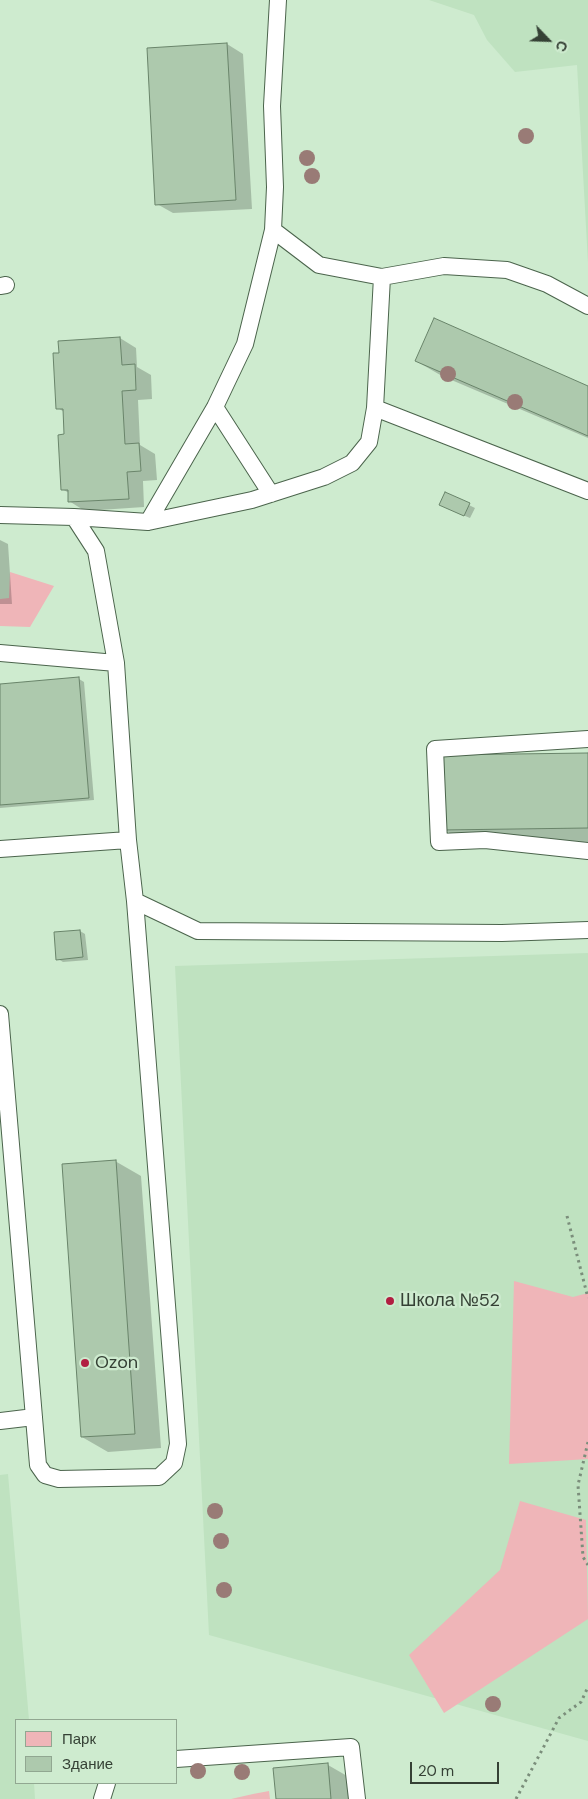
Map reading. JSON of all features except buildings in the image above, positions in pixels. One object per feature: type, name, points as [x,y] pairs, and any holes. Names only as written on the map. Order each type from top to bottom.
[{"type":"lane","points":[[148,522],[215,407],[245,344],[273,230],[275,187],[272,106],[278,0]]},
{"type":"lane","points":[[273,230],[319,266],[382,277],[444,266],[507,270],[547,284],[588,306]]},
{"type":"lane","points":[[0,515],[148,522],[271,494],[324,477],[352,463],[369,442],[375,408],[382,277]]},
{"type":"lane","points":[[215,407],[271,494]]},
{"type":"lane","points":[[375,408],[588,491]]},
{"type":"lane","points":[[0,1014],[38,1465],[45,1476],[58,1478],[159,1477],[174,1463],[178,1444],[135,901],[128,840],[116,663],[96,551],[74,517]]},
{"type":"lane","points":[[0,653],[116,663]]},
{"type":"lane","points":[[588,739],[435,749],[438,842],[484,840],[588,851]]},
{"type":"lane","points":[[0,849],[128,840]]},
{"type":"lane","points":[[135,901],[198,932],[502,933],[588,930]]},
{"type":"lane","points":[[0,1421],[34,1417]]},
{"type":"lane","points":[[178,1759],[351,1747],[357,1799]]},
{"type":"lane","points":[[102,1799],[107,1784]]},
{"type":"path","points":[[567,1216],[588,1298]]},
{"type":"path","points":[[588,1442],[578,1485],[583,1557],[588,1564]]},
{"type":"path","points":[[516,1799],[559,1718],[581,1702],[588,1687]]},
{"type":"shaded area","points":[[429,0],[588,0],[588,263],[577,65],[515,72],[487,40],[474,15]]},
{"type":"shaded area","name":"Школа №52","points":[[588,953],[588,1741],[209,1635],[175,966]]},
{"type":"shaded area","points":[[8,1474],[29,1719],[15,1719],[15,1784],[34,1784],[35,1799],[0,1799],[0,1475]]},
{"type":"green space","points":[[10,572],[54,586],[30,627],[0,626],[0,599],[9,598]]},
{"type":"green space","points":[[514,1281],[573,1297],[588,1293],[588,1459],[509,1464]]},
{"type":"green space","points":[[520,1501],[586,1520],[588,1619],[444,1713],[409,1655],[500,1570]]},
{"type":"green space","points":[[269,1791],[270,1799],[231,1799],[253,1794]]},
{"type":"place","name":"Школа №52","points":[[390,1301]]},
{"type":"place","name":"Ozon","points":[[85,1363]]}]
